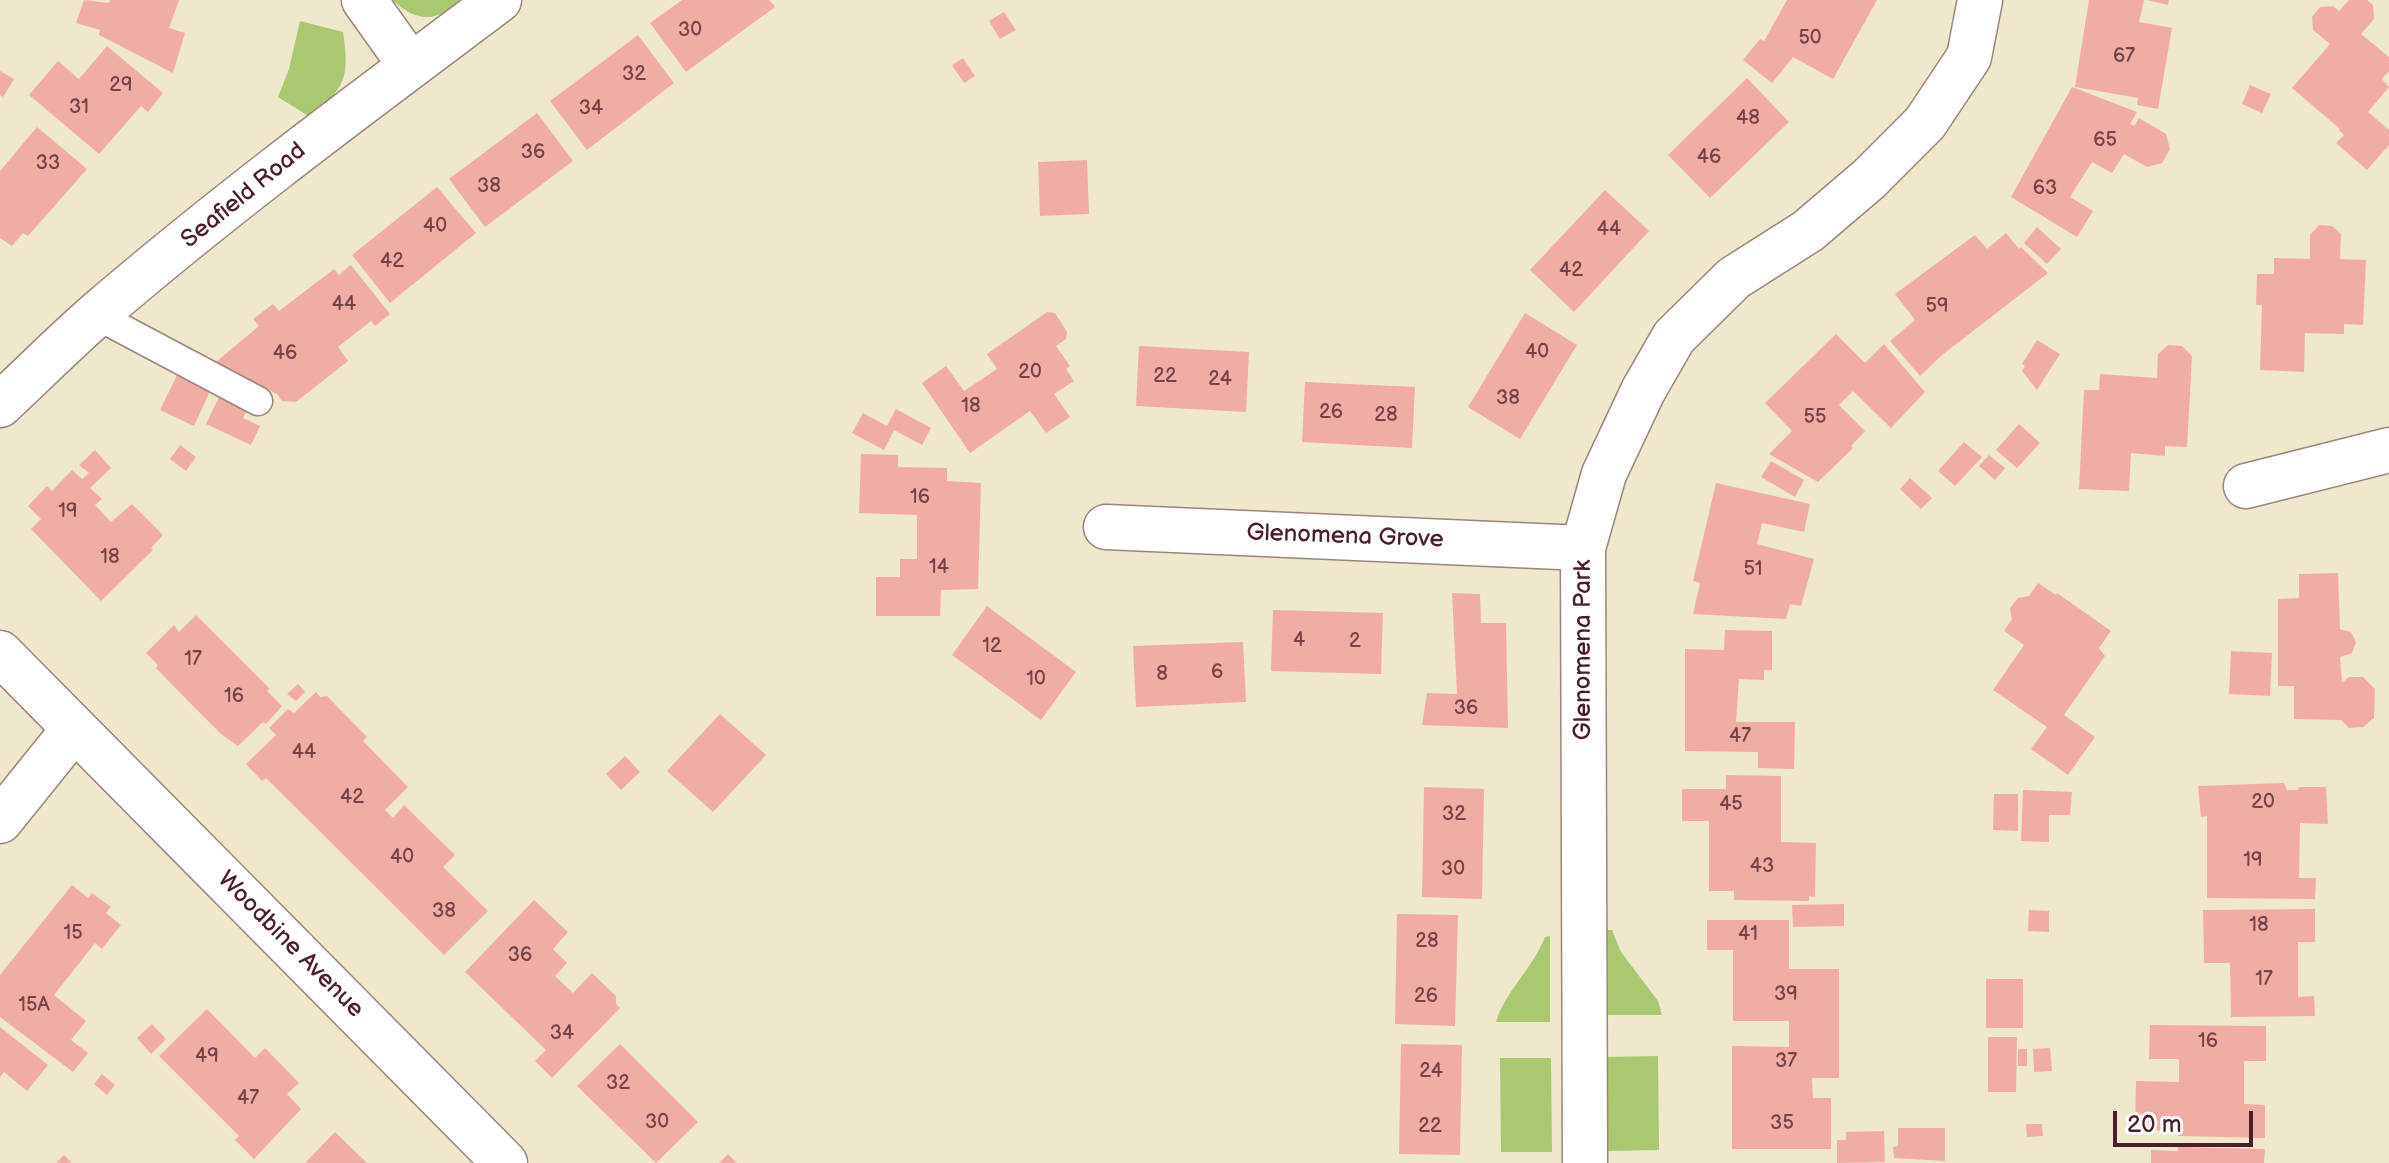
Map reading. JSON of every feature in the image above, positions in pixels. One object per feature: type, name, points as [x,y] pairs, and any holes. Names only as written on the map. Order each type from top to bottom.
[{"type":"street","points":[[364,0],[411,66]]},
{"type":"street","name":"Seafield Road","points":[[0,405],[96,315],[286,161],[499,0]]},
{"type":"street","name":"Glenomena Park","points":[[1585,1163],[1583,548],[1604,474],[1643,391],[1674,337],[1734,278],[1808,231],[1869,179],[1925,123],[1969,57],[1980,0]]},
{"type":"street","points":[[2246,486],[2389,450]]},
{"type":"street","name":"Glenomena Grove","points":[[1106,527],[1583,548]]},
{"type":"street","name":"Woodbine Avenue","points":[[0,653],[505,1163]]},
{"type":"street","points":[[0,821],[74,729]]},
{"type":"lane","points":[[96,315],[258,401]]},
{"type":"green space","points":[[392,0],[465,0],[446,12],[429,17],[411,13]]},
{"type":"green space","points":[[300,21],[343,32],[345,48],[345,71],[338,89],[310,117],[278,97],[289,69]]},
{"type":"green space","points":[[1607,930],[1612,930],[1621,952],[1658,1001],[1662,1015],[1608,1015]]},
{"type":"green space","points":[[1550,936],[1550,1022],[1496,1022],[1545,937]]},
{"type":"green space","points":[[1658,1056],[1659,1150],[1608,1151],[1607,1057]]},
{"type":"green space","points":[[1500,1058],[1551,1058],[1552,1152],[1501,1152]]},
{"type":"building","points":[[84,0],[109,3],[110,0],[179,0],[169,28],[185,33],[173,73],[99,35],[100,30],[76,23]]},
{"type":"building","points":[[682,0],[769,0],[775,7],[686,72],[650,23]]},
{"type":"building","points":[[1787,0],[1877,0],[1833,79],[1793,57],[1772,83],[1743,60],[1760,39],[1764,41]]},
{"type":"building","points":[[2089,0],[2144,0],[2139,22],[2172,28],[2158,109],[2137,105],[2138,98],[2075,87]]},
{"type":"building","points":[[2147,0],[2169,0],[2168,5]]},
{"type":"building","points":[[2349,0],[2367,0],[2373,5],[2374,19],[2361,34],[2389,57],[2389,71],[2382,79],[2389,87],[2368,112],[2389,130],[2389,145],[2367,170],[2336,143],[2344,135],[2340,129],[2292,88],[2330,44],[2313,30],[2312,17],[2320,7],[2333,6],[2339,11]]},
{"type":"building","points":[[1004,12],[1016,30],[1000,39],[989,21]]},
{"type":"building","points":[[638,35],[674,83],[587,150],[550,101]]},
{"type":"building","points":[[107,46],[163,93],[148,112],[141,106],[99,154],[29,95],[58,61],[79,79]]},
{"type":"building","points":[[963,58],[975,76],[964,83],[952,65]]},
{"type":"building","points":[[0,71],[14,79],[3,97],[0,95]]},
{"type":"building","points":[[1747,78],[1789,122],[1710,198],[1668,155]]},
{"type":"building","points":[[2250,85],[2271,94],[2262,113],[2242,104]]},
{"type":"building","points":[[2072,87],[2137,112],[2130,124],[2134,126],[2139,118],[2166,134],[2170,149],[2162,163],[2147,167],[2124,154],[2112,173],[2092,162],[2070,197],[2093,211],[2077,237],[2011,197]]},
{"type":"building","points":[[537,113],[573,161],[485,227],[449,179]]},
{"type":"building","points":[[37,127],[87,169],[28,236],[23,233],[12,246],[0,238],[0,171]]},
{"type":"building","points":[[1087,160],[1089,214],[1040,216],[1038,162]]},
{"type":"building","points":[[437,187],[476,233],[390,303],[352,255]]},
{"type":"building","points":[[1605,190],[1649,231],[1574,312],[1530,270]]},
{"type":"building","points":[[2319,225],[2332,226],[2341,234],[2340,259],[2366,260],[2363,325],[2344,324],[2344,334],[2305,333],[2304,372],[2260,370],[2262,305],[2256,305],[2257,274],[2274,274],[2274,258],[2310,259],[2310,235]]},
{"type":"building","points":[[2037,227],[2061,249],[2047,264],[2024,243]]},
{"type":"building","points":[[2006,233],[2019,249],[2021,247],[2048,273],[1942,355],[1920,376],[1890,341],[1915,320],[1895,294],[1975,235],[1987,249]]},
{"type":"building","points":[[351,265],[390,314],[375,326],[371,321],[338,347],[348,361],[296,402],[282,401],[277,394],[252,381],[246,385],[211,366],[259,326],[253,319],[273,304],[279,311],[334,269],[339,275]]},
{"type":"building","points":[[1047,312],[1055,313],[1067,332],[1066,339],[1056,346],[1070,366],[1066,369],[1074,381],[1054,394],[1070,417],[1046,433],[1030,411],[970,453],[922,383],[946,366],[964,391],[997,369],[987,354]]},
{"type":"building","points":[[1525,313],[1577,345],[1520,439],[1468,407]]},
{"type":"building","points":[[1836,334],[1865,363],[1884,344],[1925,392],[1891,428],[1853,391],[1839,405],[1865,431],[1851,446],[1853,448],[1818,482],[1769,454],[1792,431],[1765,403]]},
{"type":"building","points":[[2037,340],[2060,354],[2037,390],[2022,371],[2025,366],[2022,364]]},
{"type":"building","points":[[2168,345],[2182,346],[2192,356],[2187,447],[2165,446],[2165,456],[2131,453],[2129,491],[2079,489],[2084,390],[2099,390],[2100,374],[2157,378],[2158,354]]},
{"type":"building","points":[[1139,346],[1249,352],[1246,412],[1136,406]]},
{"type":"building","points":[[178,373],[211,389],[194,426],[160,410]]},
{"type":"building","points":[[1305,382],[1415,387],[1412,448],[1302,442]]},
{"type":"building","points":[[221,393],[249,407],[243,418],[260,426],[251,445],[206,424]]},
{"type":"building","points":[[896,409],[931,428],[922,445],[894,430],[884,450],[852,433],[863,413],[887,426]]},
{"type":"building","points":[[2019,424],[2040,443],[2017,468],[1996,450]]},
{"type":"building","points":[[1964,442],[1982,457],[1955,486],[1938,471]]},
{"type":"building","points":[[180,445],[196,457],[186,471],[170,459]]},
{"type":"building","points":[[95,450],[111,468],[90,488],[102,499],[95,505],[111,522],[132,504],[163,535],[151,548],[153,550],[101,601],[31,529],[41,519],[28,506],[47,486],[52,491],[72,470],[82,479],[89,473],[79,465]]},
{"type":"building","points":[[861,454],[898,455],[898,467],[947,468],[947,481],[981,483],[978,589],[941,590],[940,616],[876,616],[876,577],[900,577],[900,559],[917,559],[917,515],[859,513]]},
{"type":"building","points":[[1989,455],[2005,468],[1995,480],[1979,466]]},
{"type":"building","points":[[1771,461],[1804,480],[1795,497],[1761,477]]},
{"type":"building","points":[[1910,478],[1932,498],[1921,509],[1900,489]]},
{"type":"building","points":[[1716,483],[1810,504],[1804,532],[1762,523],[1757,544],[1814,559],[1801,606],[1790,604],[1786,619],[1693,614],[1700,583],[1693,581]]},
{"type":"building","points":[[2338,573],[2340,629],[2351,632],[2356,642],[2352,653],[2340,657],[2342,683],[2349,677],[2363,677],[2375,689],[2374,718],[2363,727],[2349,728],[2341,720],[2294,719],[2294,686],[2278,686],[2278,599],[2299,598],[2299,574]]},
{"type":"building","points":[[2038,583],[2111,631],[2099,648],[2105,656],[2064,715],[2095,737],[2068,775],[2031,749],[2047,727],[1993,690],[2024,645],[2004,631],[2012,619],[2010,608],[2018,598],[2029,596]]},
{"type":"building","points":[[1452,593],[1480,594],[1481,623],[1506,623],[1508,728],[1422,725],[1427,693],[1457,694]]},
{"type":"building","points":[[987,606],[1076,672],[1041,720],[952,655]]},
{"type":"building","points":[[1273,610],[1383,613],[1381,674],[1271,671]]},
{"type":"building","points":[[196,615],[270,689],[267,691],[282,706],[266,724],[263,722],[238,746],[221,734],[189,702],[146,653],[174,625],[179,632]]},
{"type":"building","points":[[1725,630],[1772,631],[1772,670],[1764,670],[1764,680],[1739,679],[1736,722],[1795,722],[1794,769],[1758,768],[1758,752],[1685,751],[1685,649],[1724,650]]},
{"type":"building","points":[[1243,642],[1246,702],[1136,707],[1133,646]]},
{"type":"building","points":[[2231,651],[2272,653],[2270,696],[2229,694]]},
{"type":"building","points":[[298,684],[305,692],[296,701],[287,694]]},
{"type":"building","points":[[316,692],[320,697],[327,696],[367,737],[363,741],[408,787],[385,810],[393,818],[404,805],[455,855],[443,867],[488,911],[444,955],[266,778],[262,781],[246,764],[276,735],[269,728],[288,709],[294,713]]},
{"type":"building","points":[[720,714],[766,755],[713,812],[667,771]]},
{"type":"building","points":[[625,756],[640,772],[621,790],[606,774]]},
{"type":"building","points":[[1726,775],[1781,776],[1781,842],[1816,843],[1815,897],[1809,896],[1809,901],[1734,900],[1734,891],[1709,891],[1709,821],[1682,821],[1682,789],[1726,789]]},
{"type":"building","points":[[2284,783],[2287,790],[2326,787],[2328,824],[2300,823],[2299,878],[2316,878],[2315,899],[2207,898],[2207,816],[2201,817],[2198,786]]},
{"type":"building","points":[[1424,787],[1484,789],[1482,899],[1422,897]]},
{"type":"building","points":[[2023,790],[2072,792],[2070,815],[2049,815],[2049,842],[2021,841]]},
{"type":"building","points":[[1994,794],[2018,794],[2018,831],[1993,830]]},
{"type":"building","points":[[72,885],[88,898],[92,893],[111,907],[106,913],[121,925],[102,949],[95,943],[54,995],[86,1021],[71,1040],[88,1053],[73,1072],[0,1017],[0,975]]},
{"type":"building","points":[[534,900],[568,932],[553,949],[567,963],[555,976],[573,993],[592,973],[616,996],[616,1004],[620,1008],[552,1078],[535,1061],[546,1050],[465,972]]},
{"type":"building","points":[[1844,904],[1844,926],[1793,927],[1792,905]]},
{"type":"building","points":[[2315,909],[2315,942],[2298,942],[2298,997],[2314,996],[2315,1016],[2231,1017],[2230,963],[2204,963],[2203,910]]},
{"type":"building","points":[[2029,910],[2049,911],[2049,932],[2028,931]]},
{"type":"building","points":[[1397,914],[1458,915],[1455,1026],[1395,1024]]},
{"type":"building","points":[[1707,920],[1789,920],[1789,969],[1839,969],[1839,1078],[1812,1078],[1813,1098],[1831,1098],[1831,1149],[1732,1149],[1732,1046],[1789,1047],[1789,1021],[1733,1021],[1733,950],[1707,950]]},
{"type":"building","points":[[1986,979],[2023,979],[2023,1028],[1986,1028]]},
{"type":"building","points":[[207,1009],[255,1058],[265,1048],[299,1083],[287,1094],[301,1109],[254,1159],[235,1140],[239,1136],[159,1056]]},
{"type":"building","points":[[152,1024],[166,1039],[151,1054],[137,1038]]},
{"type":"building","points":[[2150,1025],[2266,1026],[2266,1061],[2244,1061],[2244,1104],[2265,1105],[2265,1138],[2178,1136],[2178,1131],[2135,1130],[2136,1081],[2179,1082],[2179,1059],[2149,1059]]},
{"type":"building","points":[[0,1027],[48,1065],[27,1091],[4,1072],[0,1077]]},
{"type":"building","points":[[1988,1037],[2017,1037],[2016,1092],[1988,1092]]},
{"type":"building","points":[[620,1044],[698,1122],[656,1163],[577,1086]]},
{"type":"building","points":[[1401,1044],[1462,1045],[1460,1155],[1399,1154]]},
{"type":"building","points":[[2050,1048],[2052,1071],[2034,1072],[2033,1049]]},
{"type":"building","points":[[2018,1049],[2027,1049],[2027,1066],[2018,1066]]},
{"type":"building","points":[[102,1074],[115,1085],[107,1095],[94,1084]]},
{"type":"building","points":[[2026,1124],[2042,1124],[2043,1136],[2027,1137]]},
{"type":"building","points":[[1898,1128],[1945,1128],[1945,1161],[1894,1158],[1893,1147],[1898,1146]]},
{"type":"building","points":[[1884,1131],[1885,1162],[1837,1163],[1837,1140],[1846,1140],[1846,1132]]},
{"type":"building","points":[[335,1132],[367,1163],[305,1163]]},
{"type":"building","points":[[2178,1147],[2265,1149],[2264,1163],[2151,1163],[2151,1150],[2178,1151]]},
{"type":"building","points":[[728,1154],[737,1163],[719,1163]]},
{"type":"building","points":[[64,1155],[72,1163],[56,1163]]}]
